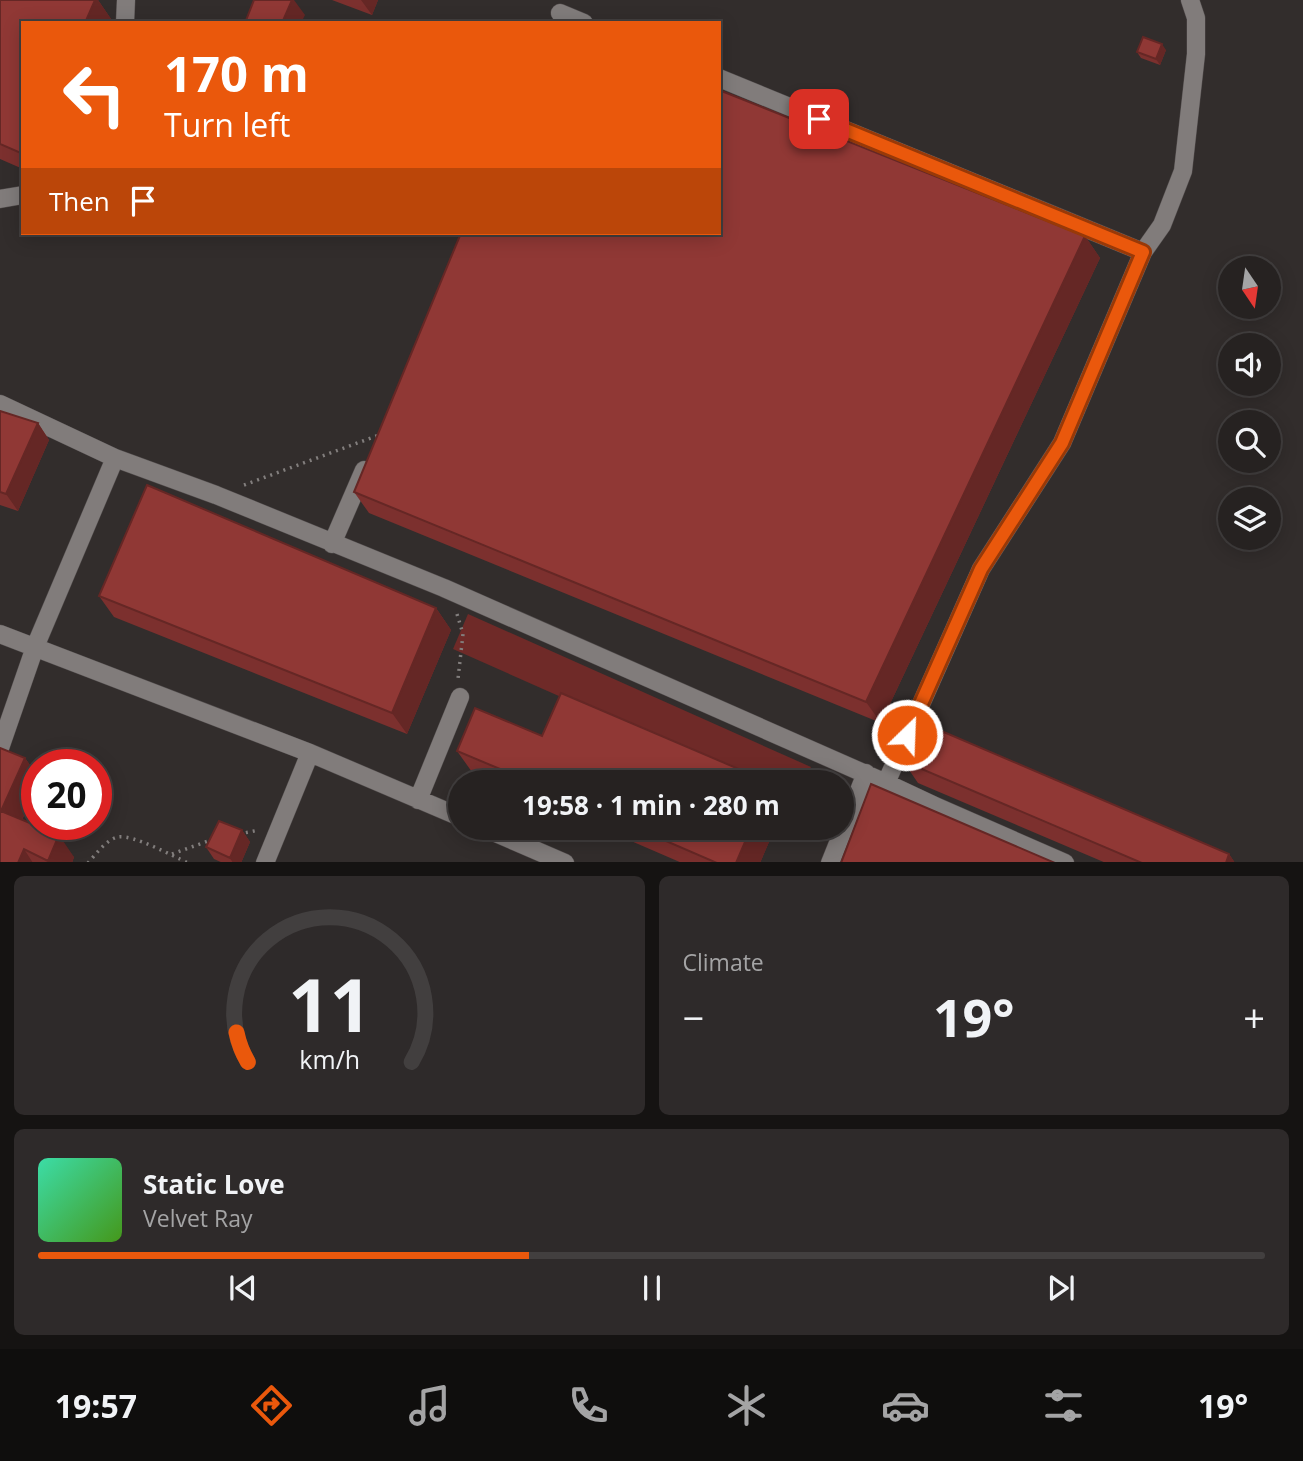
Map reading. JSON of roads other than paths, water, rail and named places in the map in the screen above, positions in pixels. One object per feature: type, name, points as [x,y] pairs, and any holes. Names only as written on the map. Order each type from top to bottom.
[{"type":"lane","points":[[125,21],[126,0]]},
{"type":"lane","points":[[886,783],[981,569],[1062,443],[1143,252],[1162,225],[1183,171],[1196,54],[1196,18],[1189,0]]},
{"type":"lane","points":[[560,12],[580,21]]},
{"type":"lane","points":[[721,79],[1143,252]]},
{"type":"lane","points":[[0,199],[21,195]]},
{"type":"lane","points":[[0,404],[115,458],[216,495],[444,588],[1063,862]]},
{"type":"lane","points":[[332,544],[379,435]]},
{"type":"lane","points":[[0,748],[35,648],[115,458]]},
{"type":"lane","points":[[0,634],[310,753],[448,812]]},
{"type":"lane","points":[[418,800],[460,697]]},
{"type":"lane","points":[[265,862],[310,753]]},
{"type":"lane","points":[[830,862],[866,773]]},
{"type":"lane","points":[[512,840],[563,862]]}]
